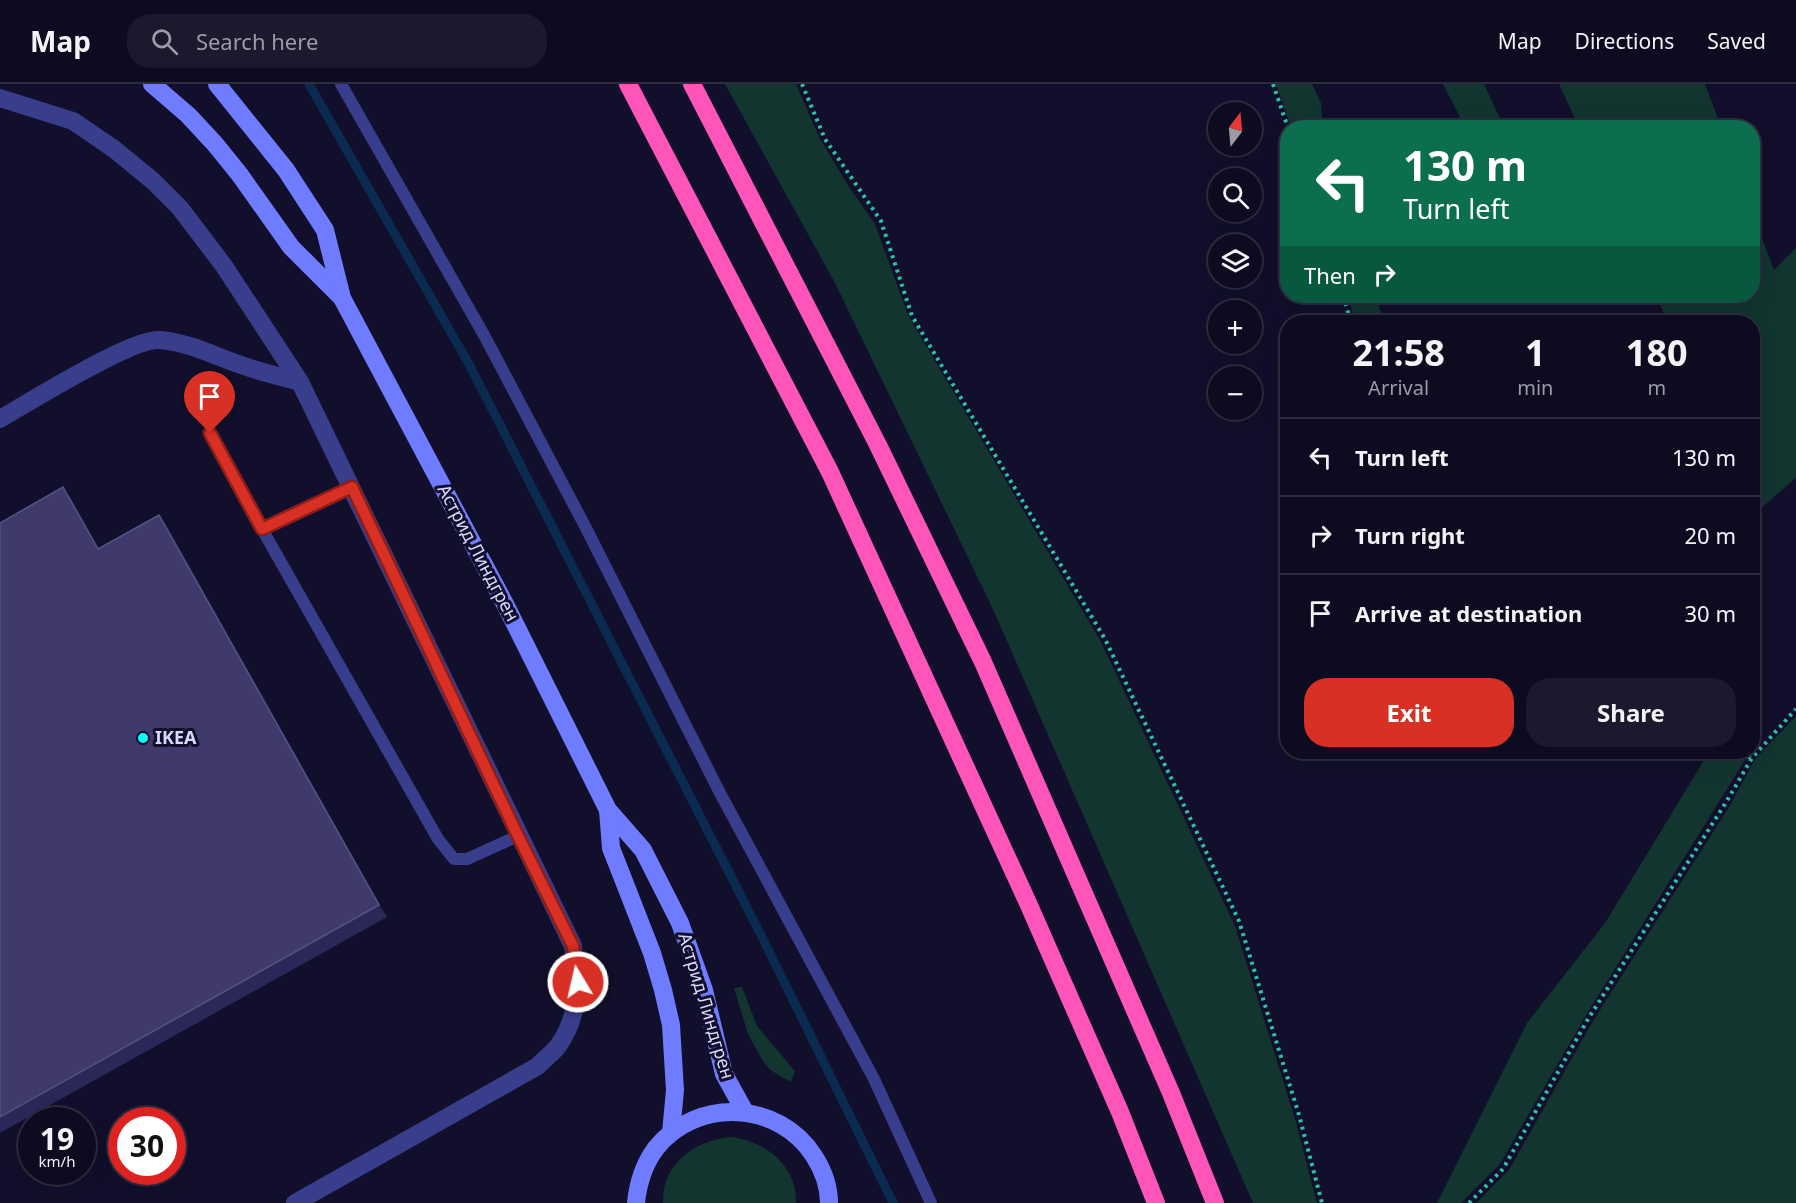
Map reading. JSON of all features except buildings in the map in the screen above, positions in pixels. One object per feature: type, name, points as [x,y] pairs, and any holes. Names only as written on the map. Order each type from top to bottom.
[{"type":"highway","points":[[628,84],[830,472],[1032,914],[1120,1112],[1156,1203]]},
{"type":"highway","points":[[692,84],[878,445],[982,662],[1171,1093],[1215,1203]]},
{"type":"street","name":"Астрид Линдгрен","points":[[152,84],[188,115],[215,144],[291,247],[342,298]]},
{"type":"street","name":"Астрид Линдгрен","points":[[217,84],[286,170],[325,230],[342,298],[506,606],[608,810],[643,850],[680,923],[704,990],[724,1074],[745,1112]]},
{"type":"street","points":[[0,98],[73,121],[114,149],[153,181],[180,208],[224,266],[300,382],[573,946],[578,982],[573,1016],[558,1046],[538,1066],[295,1203]]},
{"type":"street","points":[[0,419],[139,344],[158,340],[184,344],[247,367],[300,382]]},
{"type":"street","name":"Астрид Линдгрен","points":[[608,810],[611,848],[652,953],[671,1025],[675,1081],[671,1133]]},
{"type":"street","points":[[636,1203],[638,1187],[645,1167],[656,1148],[671,1133],[693,1119],[719,1112],[745,1112],[780,1123],[809,1148],[819,1163],[826,1181],[829,1203]]},
{"type":"lane","points":[[341,84],[506,375],[592,539],[720,793],[874,1079],[931,1203]]},
{"type":"lane","points":[[210,433],[438,839],[454,859],[467,859],[518,836]]},
{"type":"lane","points":[[262,529],[352,487]]},
{"type":"path","points":[[802,84],[825,139],[881,221],[912,316],[1106,639],[1239,921],[1299,1115],[1322,1203]]},
{"type":"path","points":[[1273,84],[1285,120]]},
{"type":"path","points":[[1760,749],[1796,709]]},
{"type":"path","points":[[1469,1203],[1503,1169],[1588,1019],[1719,814],[1751,759]]},
{"type":"green space","points":[[725,84],[796,84],[819,137],[849,187],[875,224],[908,315],[1101,642],[1235,926],[1295,1119],[1317,1203],[1253,1203],[992,607],[835,283]]},
{"type":"green space","points":[[1276,84],[1312,84],[1321,103],[1322,120],[1289,120]]},
{"type":"green space","points":[[1443,84],[1484,84],[1501,120],[1461,120]]},
{"type":"green space","points":[[1559,84],[1705,84],[1718,120],[1576,120]]},
{"type":"green space","points":[[1760,233],[1774,270],[1796,248],[1796,478],[1760,509],[1760,315],[1665,315],[1659,303],[1760,303]]},
{"type":"green space","points":[[1349,303],[1378,303],[1383,315],[1354,315]]},
{"type":"green space","points":[[1796,716],[1796,1203],[1476,1203],[1509,1170],[1593,1021],[1729,807],[1755,759],[1760,759],[1760,754]]},
{"type":"green space","points":[[1705,759],[1745,760],[1585,1017],[1500,1164],[1461,1203],[1437,1203],[1527,1023],[1605,923]]},
{"type":"green space","points":[[742,987],[757,1026],[795,1071],[791,1082],[770,1070],[748,1034],[734,988]]},
{"type":"green space","points":[[733,1137],[757,1144],[777,1158],[791,1178],[796,1203],[663,1203],[668,1176],[684,1156],[707,1143]]},
{"type":"waterway","points":[[309,84],[470,366],[762,937],[893,1203]]},
{"type":"place","name":"IKEA","points":[[143,738]]},
{"type":"route","points":[[210,433],[262,529],[352,487],[518,836],[573,946],[578,982]]}]
